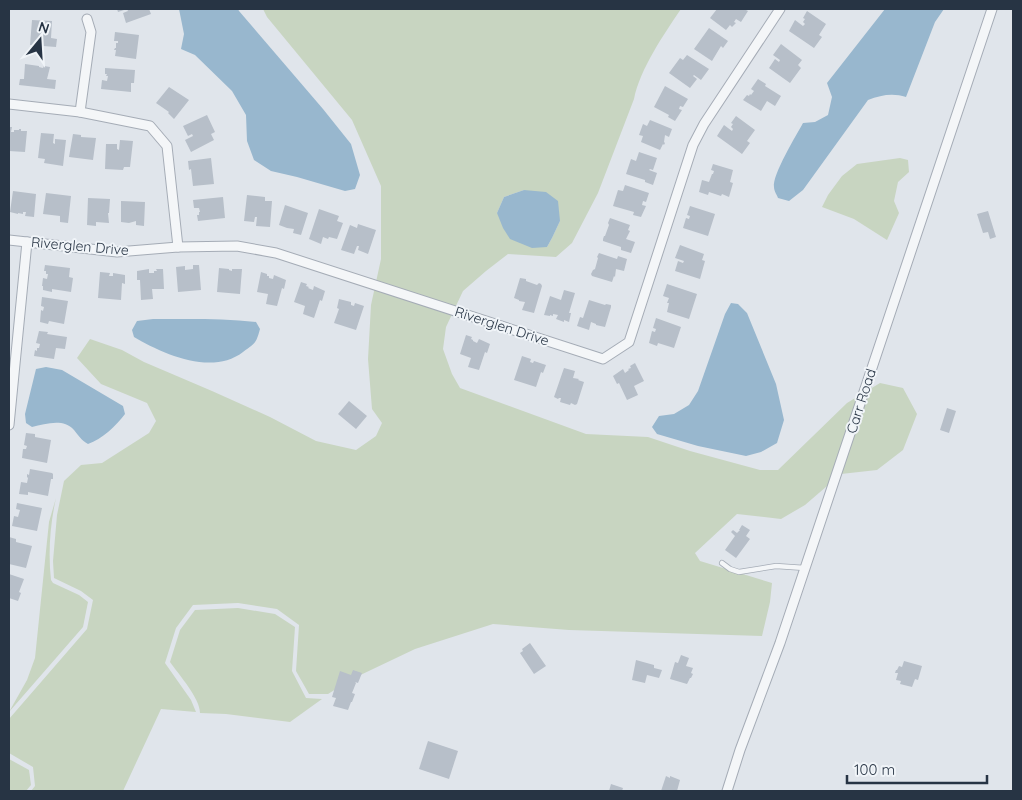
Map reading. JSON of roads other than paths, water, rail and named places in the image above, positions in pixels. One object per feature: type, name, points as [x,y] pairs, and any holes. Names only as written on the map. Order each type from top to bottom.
[{"type":"street","name":"Riverglen Drive","points":[[9,240],[117,252],[178,247],[237,246],[276,253],[603,358],[629,342],[692,145],[780,9]]},
{"type":"street","name":"Carr Road","points":[[726,791],[780,643],[992,9]]},
{"type":"street","points":[[80,112],[91,32],[87,19]]},
{"type":"street","points":[[9,104],[80,112],[150,126],[167,146],[178,247]]},
{"type":"street","points":[[9,425],[28,242]]},
{"type":"lane","points":[[722,563],[730,569],[739,572],[776,566],[805,568]]},
{"type":"water","points":[[179,9],[238,9],[351,144],[360,175],[355,189],[345,191],[271,171],[254,160],[247,141],[246,115],[232,91],[195,55],[181,49],[184,34]]},
{"type":"water","points":[[885,9],[944,9],[935,22],[906,97],[887,95],[868,100],[803,190],[789,201],[778,198],[774,188],[774,181],[803,123],[815,122],[828,115],[832,97],[827,83]]},
{"type":"water","points":[[524,190],[546,192],[558,201],[560,221],[547,247],[532,248],[510,239],[503,228],[497,213],[504,197]]},
{"type":"water","points":[[731,303],[738,304],[747,313],[776,384],[784,420],[777,443],[761,452],[746,456],[698,446],[657,434],[652,427],[659,416],[674,414],[689,405],[698,391],[725,314]]},
{"type":"water","points":[[153,319],[256,322],[260,329],[255,343],[231,359],[203,362],[173,356],[134,337],[132,330],[137,321]]},
{"type":"water","points":[[46,367],[62,370],[123,406],[125,414],[108,432],[88,444],[70,426],[65,424],[49,423],[32,427],[26,423],[25,414],[36,369]]}]
